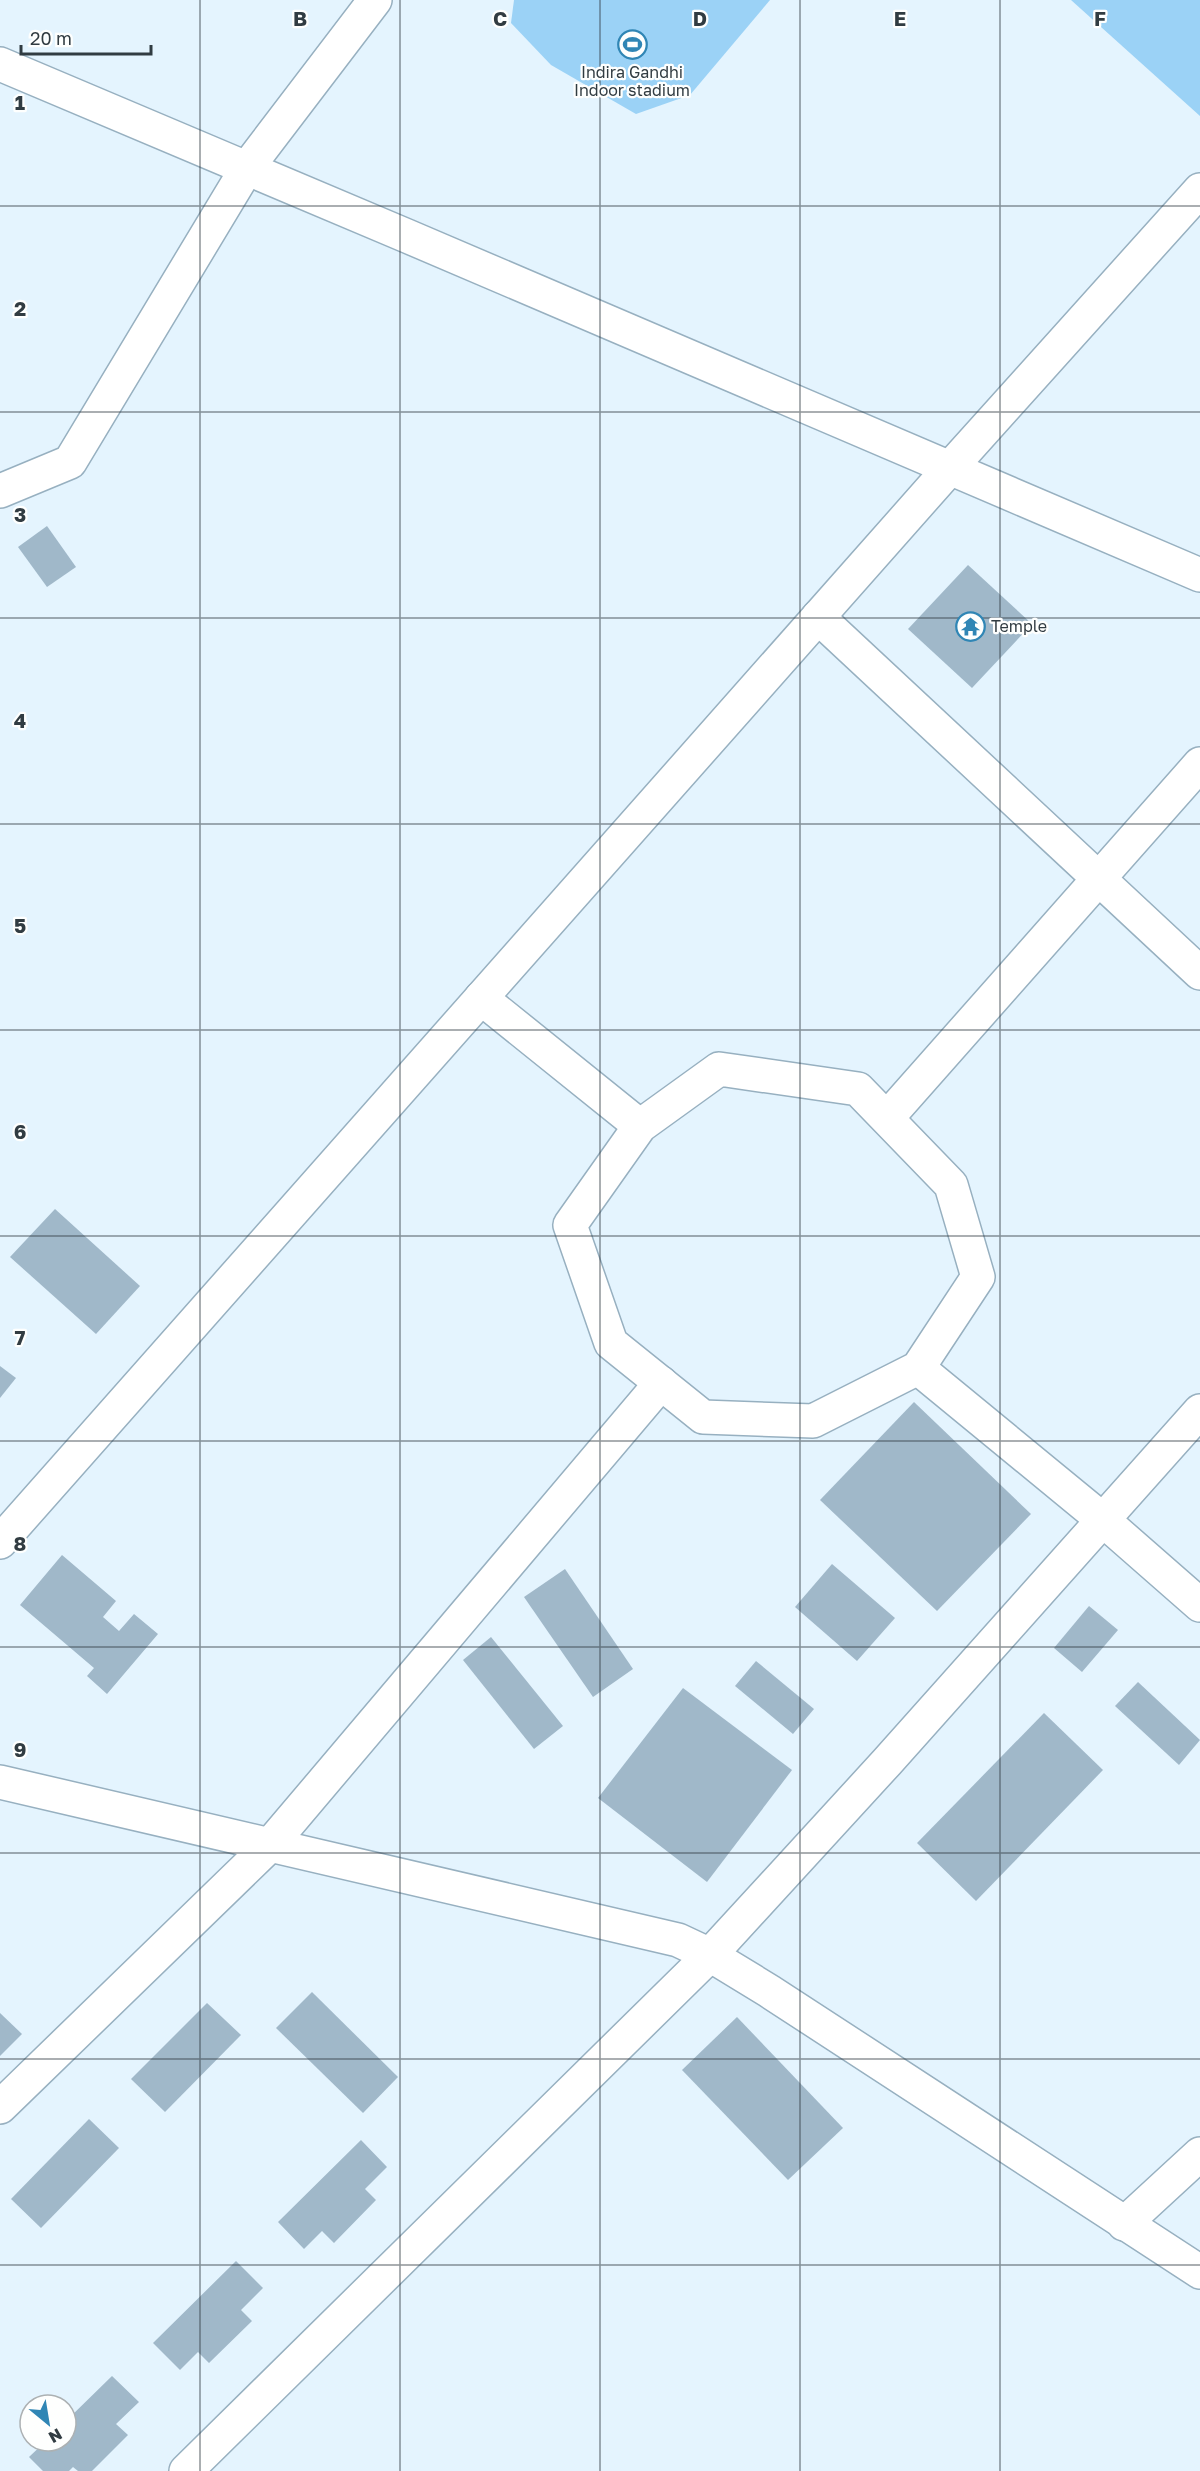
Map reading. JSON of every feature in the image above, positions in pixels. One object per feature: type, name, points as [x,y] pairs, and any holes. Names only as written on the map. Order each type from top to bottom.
[{"type":"street","points":[[0,491],[70,462],[247,168],[375,0]]},
{"type":"street","points":[[0,64],[1200,575]]},
{"type":"street","points":[[0,1542],[950,468],[1200,190]]},
{"type":"street","points":[[818,617],[1200,973]]},
{"type":"street","points":[[887,1118],[1200,764]]},
{"type":"street","points":[[481,998],[640,1125]]},
{"type":"street","points":[[719,1069],[858,1089],[887,1118],[951,1185],[978,1277],[918,1368],[813,1421],[703,1417],[611,1343],[570,1225],[640,1125],[719,1069]]},
{"type":"street","points":[[918,1368],[1103,1520],[1200,1605]]},
{"type":"street","points":[[0,2107],[270,1845],[661,1383]]},
{"type":"street","points":[[186,2471],[710,1955],[1200,1411]]},
{"type":"street","points":[[0,1782],[678,1940],[710,1955],[769,1990],[1200,2272]]},
{"type":"street","points":[[1124,2224],[1200,2154]]},
{"type":"shaded area","name":"Indira Gandhi Indoor stadium","points":[[514,0],[770,0],[690,95],[636,114],[551,65],[511,23]]},
{"type":"shaded area","points":[[1071,0],[1200,0],[1200,116]]},
{"type":"building","points":[[47,526],[76,567],[47,587],[18,547]]},
{"type":"building","name":"Temple","points":[[968,565],[1032,624],[972,688],[908,629]]},
{"type":"building","points":[[55,1209],[140,1286],[96,1334],[10,1257]]},
{"type":"building","points":[[0,1366],[16,1378],[0,1398]]},
{"type":"building","points":[[914,1402],[1031,1514],[937,1611],[820,1500]]},
{"type":"building","points":[[62,1555],[116,1601],[103,1617],[119,1631],[134,1614],[158,1634],[107,1694],[87,1676],[94,1668],[20,1605]]},
{"type":"building","points":[[832,1564],[895,1618],[857,1661],[795,1607]]},
{"type":"building","points":[[565,1569],[633,1669],[593,1697],[524,1597]]},
{"type":"building","points":[[1089,1606],[1118,1630],[1082,1672],[1054,1648]]},
{"type":"building","points":[[491,1637],[563,1726],[534,1749],[463,1660]]},
{"type":"building","points":[[756,1661],[814,1709],[793,1734],[735,1686]]},
{"type":"building","points":[[1138,1682],[1200,1740],[1179,1765],[1115,1706]]},
{"type":"building","points":[[683,1688],[792,1770],[707,1882],[598,1798]]},
{"type":"building","points":[[1044,1713],[1103,1770],[976,1901],[917,1843]]},
{"type":"building","points":[[312,1992],[398,2077],[363,2113],[276,2028]]},
{"type":"building","points":[[207,2003],[241,2035],[165,2112],[131,2079]]},
{"type":"building","points":[[0,2013],[22,2034],[0,2056]]},
{"type":"building","points":[[737,2017],[843,2128],[788,2180],[682,2070]]},
{"type":"building","points":[[89,2119],[119,2148],[41,2228],[11,2199]]},
{"type":"building","points":[[361,2140],[387,2167],[365,2189],[376,2200],[334,2243],[322,2231],[304,2249],[278,2222]]},
{"type":"building","points":[[236,2261],[263,2288],[241,2310],[252,2321],[209,2363],[198,2352],[180,2370],[153,2343]]},
{"type":"building","points":[[112,2376],[139,2402],[116,2424],[128,2435],[92,2471],[78,2471],[73,2467],[69,2471],[43,2471],[29,2457],[33,2453],[78,2453],[78,2409]]},
{"type":"place","name":"Indira Gandhi Indoor stadium","points":[[632,44]]},
{"type":"place","name":"Temple","points":[[970,626]]}]
